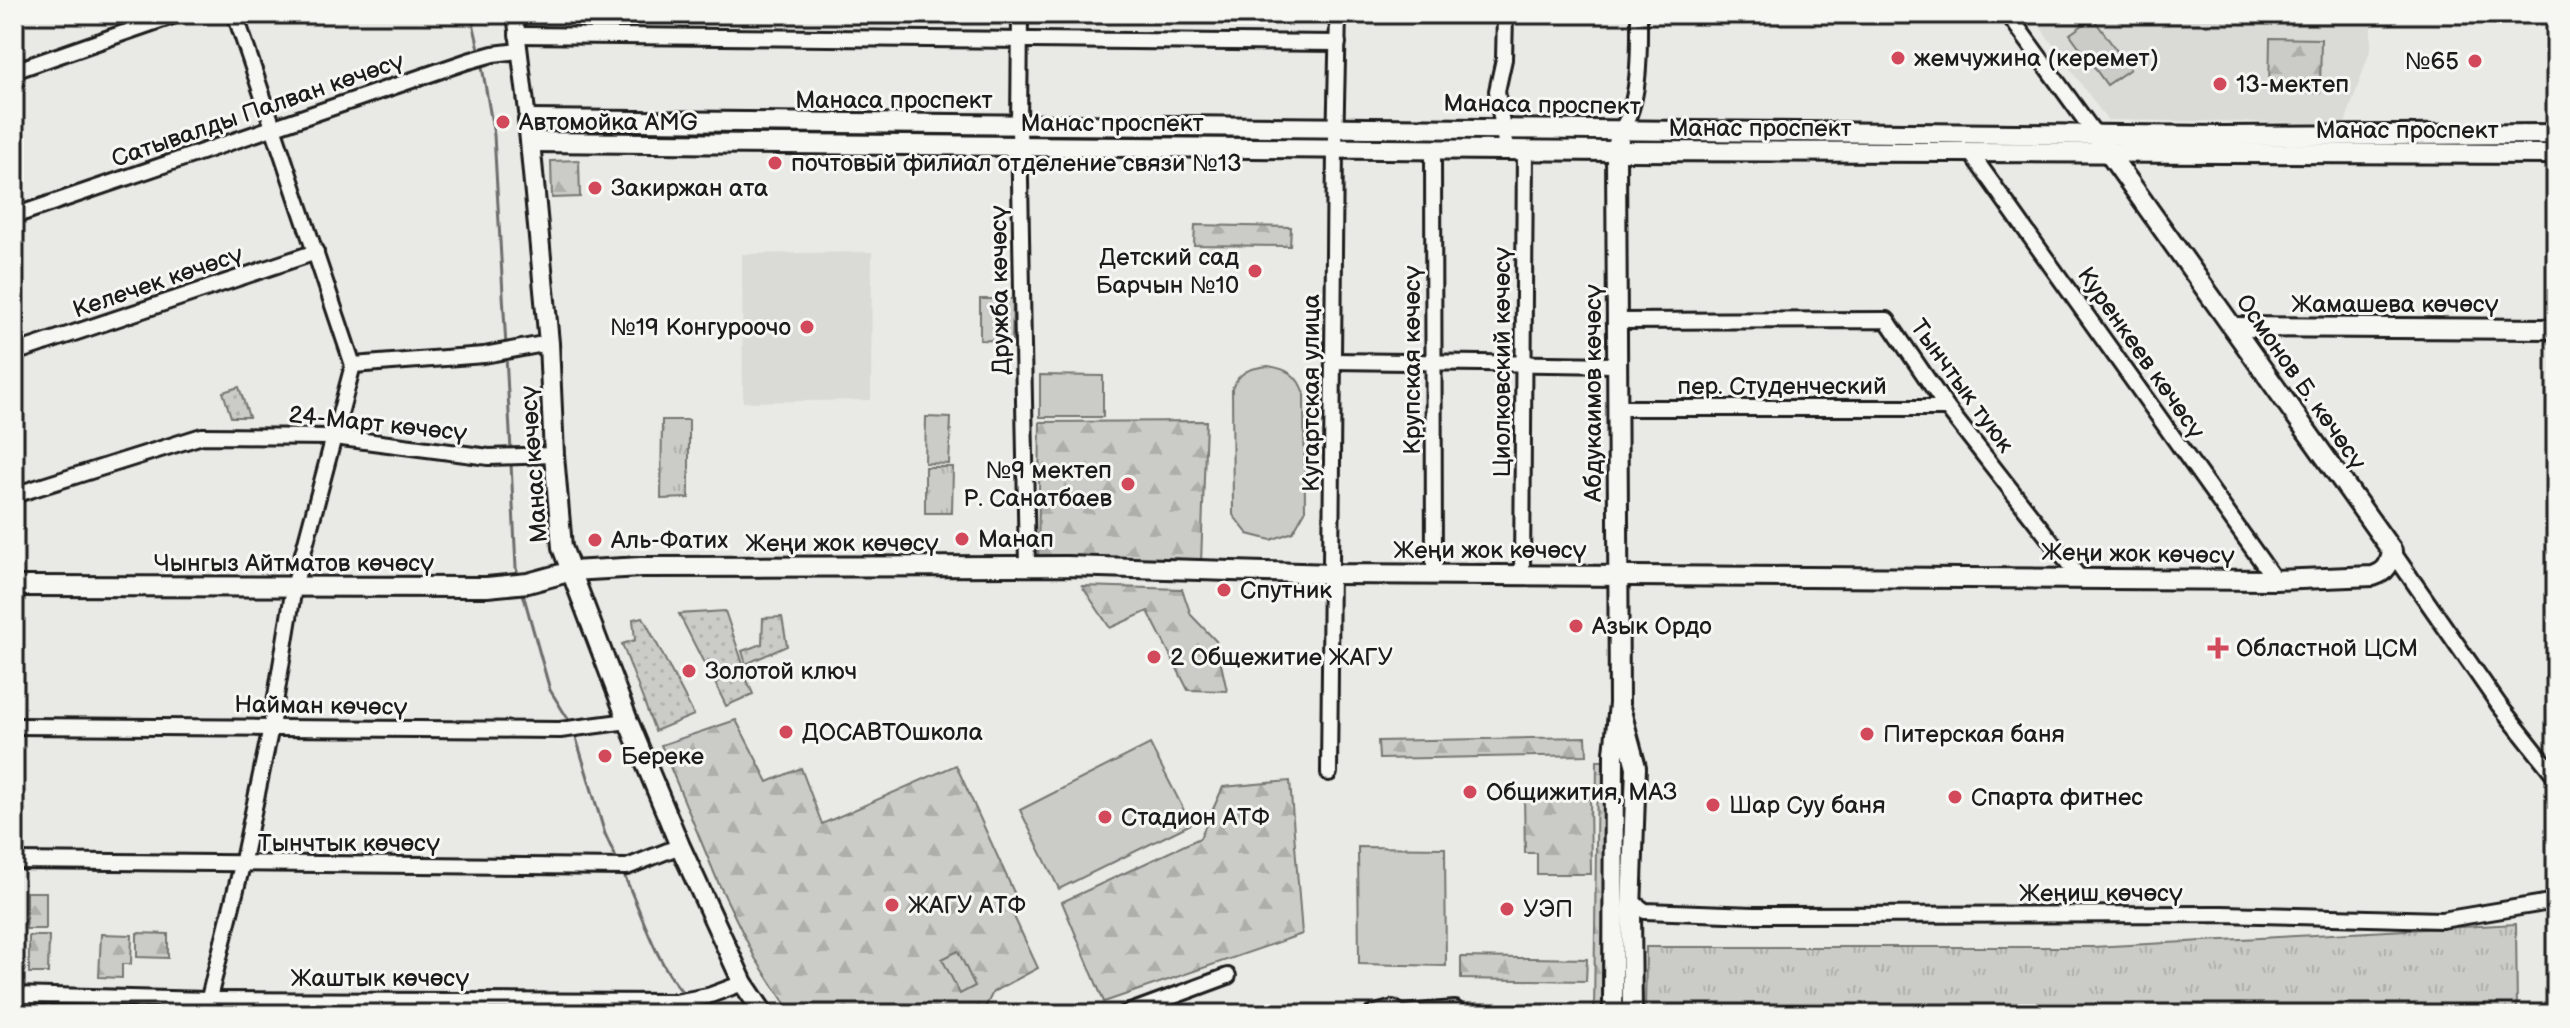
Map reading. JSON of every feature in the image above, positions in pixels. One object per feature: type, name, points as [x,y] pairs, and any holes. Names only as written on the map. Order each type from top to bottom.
[{"type":"main road","name":"Манаса проспект","points":[[528,120],[2095,134],[2222,145],[2296,145],[2435,135],[2556,134]]},
{"type":"main road","name":"Манас көчөсү","points":[[528,120],[549,343],[562,547],[628,721],[680,846],[743,983],[764,1014]]},
{"type":"main road","name":"Абдукаимов көчөсү","points":[[1613,1014],[1614,753],[1619,704],[1616,151],[1621,130]]},
{"type":"main road","points":[[1797,132],[1797,152]]},
{"type":"main road","points":[[1938,133],[1938,152]]},
{"type":"main road","name":"Осмонов Б. көчөсү","points":[[2095,134],[2392,551]]},
{"type":"main road","points":[[2434,154],[2435,135]]},
{"type":"main road","name":"Манас проспект","points":[[531,142],[2109,153],[2222,145]]},
{"type":"main road","name":"Манас проспект","points":[[2296,145],[2434,154],[2556,154]]},
{"type":"main road","name":"Жамашева көчөсү","points":[[2233,327],[2556,329]]},
{"type":"main road","name":"Жеңи жок көчөсү","points":[[572,571],[609,567],[1027,566],[1332,574],[2275,580],[2373,576],[2382,573],[2390,564],[2392,551]]},
{"type":"main road","name":"Чынгыз Айтматов көчөсү","points":[[14,586],[520,584],[572,571]]},
{"type":"main road","name":"Абдукаимов көчөсү","points":[[1619,704],[1636,767],[1638,906],[1631,927],[1632,1014]]},
{"type":"street","points":[[14,71],[178,14]]},
{"type":"street","points":[[207,1007],[242,865],[271,727],[294,587],[353,365],[235,14]]},
{"type":"street","name":"Манас көчөсү","points":[[515,14],[528,120]]},
{"type":"street","name":"Дружба көчөсү","points":[[1020,14],[1019,125],[1027,566]]},
{"type":"street","name":"Кугартская улица","points":[[1329,773],[1338,14]]},
{"type":"street","name":"Циолковский көчөсү","points":[[1505,14],[1504,59],[1497,91],[1502,129],[1515,150],[1525,363],[1522,574]]},
{"type":"street","points":[[1621,130],[1631,115],[1639,14]]},
{"type":"street","name":"Осмонов Б. көчөсү","points":[[2008,14],[2095,134]]},
{"type":"street","points":[[517,35],[1338,43]]},
{"type":"street","name":"Сатывалды Палван көчөсү","points":[[14,216],[468,61],[519,51]]},
{"type":"street","points":[[835,124],[835,144]]},
{"type":"street","name":"Крупская көчөсү","points":[[1433,148],[1434,573]]},
{"type":"street","name":"Куренкеев көчөсү","points":[[1970,152],[2275,580]]},
{"type":"street","name":"Келечек көчөсү","points":[[14,353],[316,252]]},
{"type":"street","name":"Тынчтык туюк","points":[[1616,321],[1887,320],[1947,408],[2079,577]]},
{"type":"street","points":[[353,365],[484,355],[549,343]]},
{"type":"street","points":[[1333,361],[1616,365]]},
{"type":"street","name":"пер. Студенческий","points":[[1617,408],[1947,408]]},
{"type":"street","name":"24-Март көчөсү","points":[[14,495],[202,436],[334,437],[489,457],[554,455]]},
{"type":"street","name":"Осмонов Б. көчөсү","points":[[2392,551],[2499,705],[2556,777]]},
{"type":"street","name":"Найман көчөсү","points":[[14,726],[560,730],[628,721]]},
{"type":"street","name":"Тынчтык көчөсү","points":[[14,861],[627,867],[680,846]]},
{"type":"street","name":"Жеңиш көчөсү","points":[[1638,906],[1754,915],[2222,914],[2442,920],[2556,901]]},
{"type":"street","points":[[1125,1014],[1228,976]]},
{"type":"street","name":"Жаштык көчөсү","points":[[14,995],[207,1007],[676,1002],[708,996],[743,983]]},
{"type":"street","points":[[1372,1014],[1393,1008],[1401,1013],[1455,1009]]},
{"type":"shaded area","name":"13-мектеп","points":[[2031,14],[2371,14],[2371,48],[2345,123],[2107,120]]},
{"type":"shaded area","name":"№19 Конгуроочо","points":[[872,252],[871,400],[743,402],[742,254]]},
{"type":"green space","points":[[2093,18],[2130,69],[2107,85],[2070,34]]},
{"type":"green space","points":[[2270,38],[2321,39],[2320,93],[2269,92]]},
{"type":"green space","points":[[556,127],[822,129],[823,132],[820,137],[556,134]]},
{"type":"green space","points":[[845,131],[1003,133],[1003,136],[1000,139],[847,136]]},
{"type":"green space","points":[[1030,132],[1314,133],[1315,140],[1030,138]]},
{"type":"green space","points":[[579,160],[580,197],[552,198],[551,161]]},
{"type":"green space","points":[[1195,225],[1291,227],[1290,246],[1194,245]]},
{"type":"green space","points":[[980,299],[1013,299],[1012,341],[980,340]]},
{"type":"green space","points":[[1268,366],[1291,374],[1304,394],[1305,511],[1293,532],[1271,540],[1248,534],[1233,515],[1232,388],[1246,371]]},
{"type":"green space","points":[[1040,375],[1103,376],[1103,417],[1040,417]]},
{"type":"green space","points":[[239,387],[249,417],[231,417],[223,392]]},
{"type":"green space","points":[[926,417],[951,418],[949,464],[925,463]]},
{"type":"green space","points":[[662,420],[689,420],[689,498],[661,499]]},
{"type":"green space","points":[[1206,421],[1201,563],[1038,564],[1040,422]]},
{"type":"green space","points":[[925,467],[953,467],[952,513],[925,513]]},
{"type":"green space","points":[[1082,586],[1182,589],[1191,615],[1216,641],[1227,691],[1188,690],[1148,611],[1110,628]]},
{"type":"green space","points":[[725,611],[743,664],[711,677],[679,614]]},
{"type":"green space","points":[[643,617],[694,715],[655,731],[622,644],[635,640],[633,619]]},
{"type":"green space","points":[[782,617],[787,646],[746,664],[742,651],[762,644],[763,618]]},
{"type":"green space","points":[[743,671],[753,694],[726,706],[715,683]]},
{"type":"green space","points":[[736,720],[768,782],[801,768],[822,824],[956,765],[1016,897],[1010,908],[1038,968],[993,992],[982,1014],[792,1014],[755,958],[718,882],[661,745]]},
{"type":"green space","points":[[1586,737],[1587,755],[1379,759],[1378,741]]},
{"type":"green space","name":"Стадион АТФ","points":[[1150,744],[1191,824],[1059,889],[1020,810]]},
{"type":"green space","points":[[1597,761],[1604,761],[1602,1014],[1594,1014]]},
{"type":"green space","points":[[1290,781],[1302,934],[1104,1002],[1062,902],[1200,838],[1223,787]]},
{"type":"green space","points":[[1524,796],[1590,796],[1591,874],[1537,874],[1537,853],[1525,853]]},
{"type":"green space","points":[[1358,847],[1445,848],[1446,966],[1359,964]]},
{"type":"green space","points":[[26,892],[46,892],[46,929],[26,929]]},
{"type":"green space","points":[[2516,924],[2517,1014],[1645,1014],[1646,947],[2092,947]]},
{"type":"green space","points":[[137,933],[168,934],[168,958],[137,957]]},
{"type":"green space","points":[[101,934],[132,935],[131,964],[122,964],[122,978],[99,977]]},
{"type":"green space","points":[[29,936],[49,936],[48,973],[29,973]]},
{"type":"green space","points":[[958,951],[975,986],[960,994],[942,959]]},
{"type":"green space","points":[[1461,957],[1587,959],[1586,981],[1461,979]]},
{"type":"waterway","points":[[471,14],[480,53]]},
{"type":"waterway","points":[[481,61],[494,135],[506,347]]},
{"type":"waterway","points":[[506,355],[511,451]]},
{"type":"waterway","points":[[511,463],[519,579]]},
{"type":"waterway","points":[[522,590],[550,690],[571,724]]},
{"type":"waterway","points":[[574,731],[605,834],[617,860]]},
{"type":"waterway","points":[[622,871],[657,952],[685,995]]},
{"type":"waterway","points":[[693,1004],[701,1014]]},
{"type":"place","name":"жемчужина (керемет)","points":[[1898,58]]},
{"type":"place","name":"№65","points":[[2475,61]]},
{"type":"place","name":"13-мектеп","points":[[2220,84]]},
{"type":"place","name":"Автомойка AMG","points":[[503,122]]},
{"type":"place","name":"почтовый филиал отделение связи №13","points":[[775,163]]},
{"type":"place","name":"Закиржан ата","points":[[595,188]]},
{"type":"place","name":"Детский сад Барчын №10","points":[[1255,271]]},
{"type":"place","name":"№19 Конгуроочо","points":[[807,327]]},
{"type":"place","name":"№9 мектеп Р. Санатбаев","points":[[1128,484]]},
{"type":"place","name":"Манап","points":[[962,539]]},
{"type":"place","name":"Аль-Фатих","points":[[595,540]]},
{"type":"place","name":"Спутник","points":[[1224,590]]},
{"type":"place","name":"Азык Ордо","points":[[1576,626]]},
{"type":"place","name":"Областной ЦСМ","points":[[2218,648]]},
{"type":"place","name":"2 Общежитие ЖАГУ","points":[[1154,657]]},
{"type":"place","name":"Золотой ключ","points":[[689,671]]},
{"type":"place","name":"ДОСАВТОшкола","points":[[786,732]]},
{"type":"place","name":"Питерская баня","points":[[1867,734]]},
{"type":"place","name":"Береке","points":[[605,756]]},
{"type":"place","name":"Общижития, МАЗ","points":[[1470,792]]},
{"type":"place","name":"Спарта фитнес","points":[[1955,797]]},
{"type":"place","name":"Шар Суу баня","points":[[1713,805]]},
{"type":"place","name":"Стадион АТФ","points":[[1105,817]]},
{"type":"place","name":"ЖАГУ АТФ","points":[[892,905]]},
{"type":"place","name":"УЭП","points":[[1507,909]]}]
